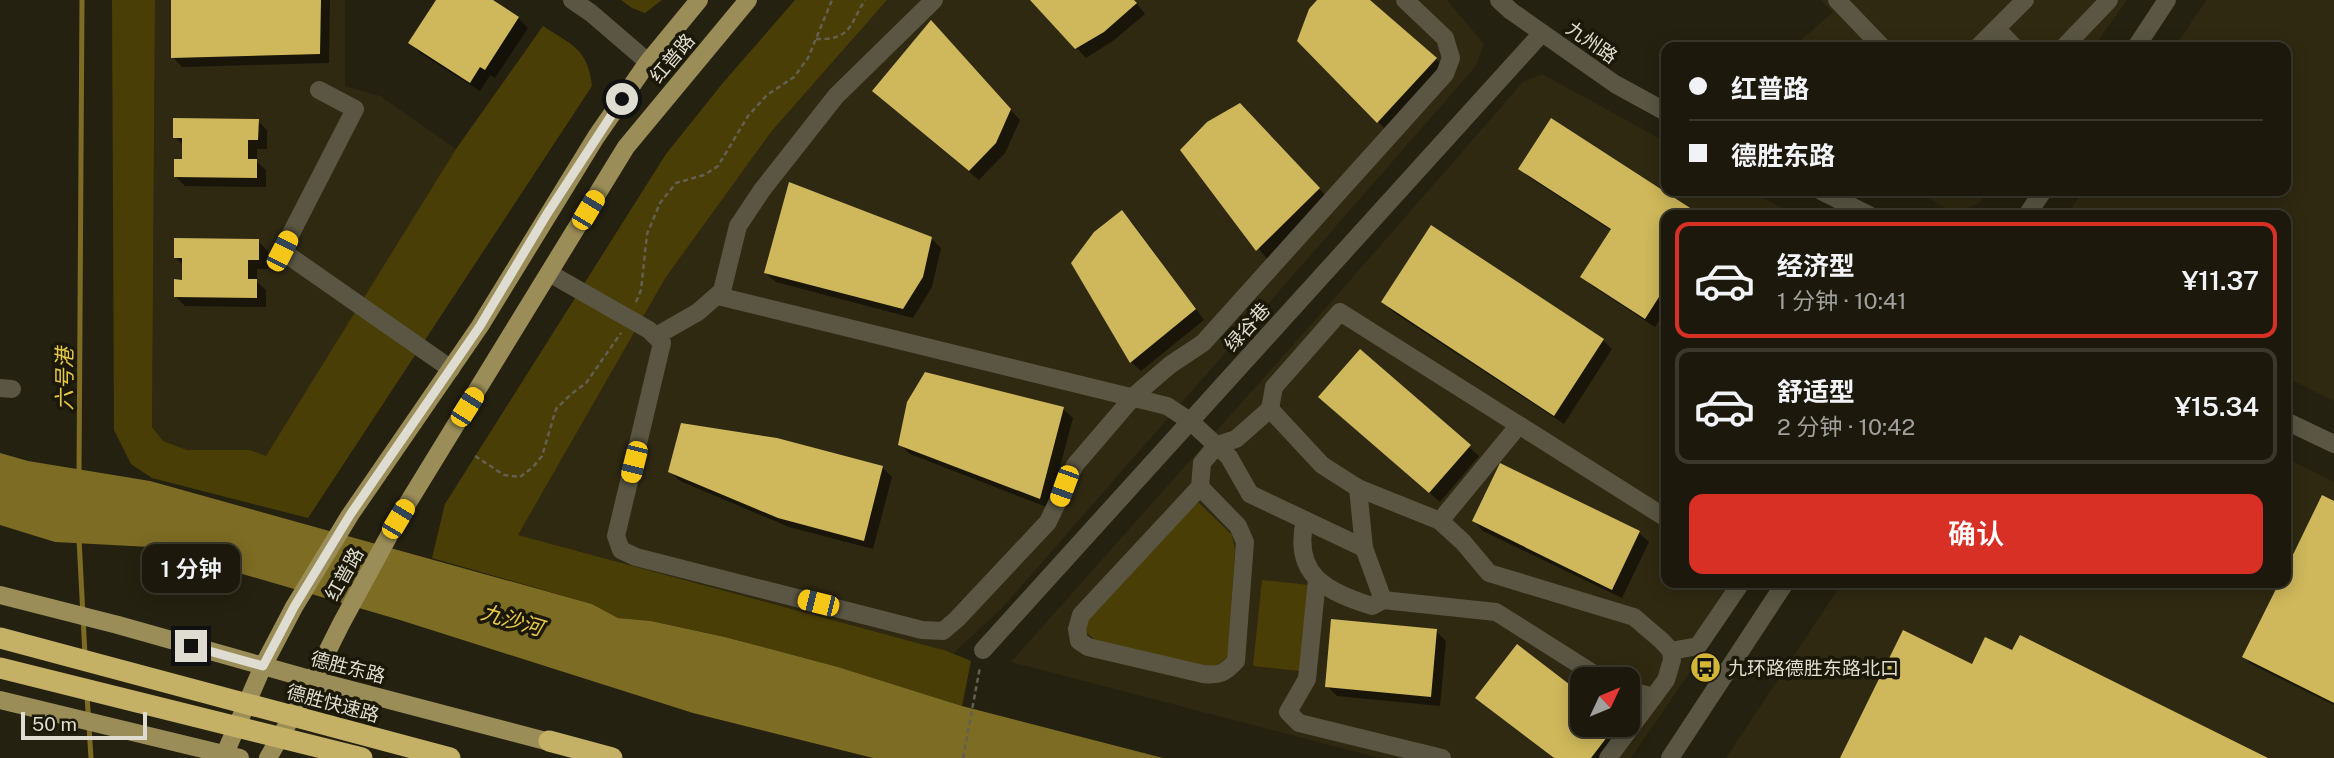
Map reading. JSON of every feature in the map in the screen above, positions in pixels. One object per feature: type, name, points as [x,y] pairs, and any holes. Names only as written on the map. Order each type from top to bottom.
[{"type":"highway","name":"德胜快速路","points":[[0,638],[450,758]]},
{"type":"highway","points":[[0,668],[362,758]]},
{"type":"highway","points":[[549,741],[612,758]]},
{"type":"main road","name":"红普路","points":[[230,757],[263,666],[294,607],[350,515],[480,326],[596,137],[648,62],[699,0]]},
{"type":"main road","name":"红普路","points":[[268,758],[313,680],[398,519],[626,147],[748,0]]},
{"type":"main road","name":"德胜东路","points":[[0,595],[605,758]]},
{"type":"main road","points":[[0,700],[230,757]]},
{"type":"street","points":[[572,0],[648,62]]},
{"type":"street","points":[[656,337],[698,312],[718,296],[726,281],[738,226],[762,190],[836,96],[934,0]]},
{"type":"street","points":[[549,273],[628,318],[662,343],[616,536],[621,550],[636,557],[922,630],[943,631],[1048,522],[1075,466],[1133,397],[1170,365],[1203,343],[1445,74],[1451,58],[1445,38],[1405,0]]},
{"type":"street","name":"九州路","points":[[1499,0],[1510,11],[1615,84],[1661,109]]},
{"type":"street","points":[[1837,0],[1877,42]]},
{"type":"street","points":[[1983,42],[2025,0]]},
{"type":"street","points":[[2069,42],[2109,0]]},
{"type":"street","points":[[2139,42],[2167,0]]},
{"type":"street","points":[[1997,29],[2009,42]]},
{"type":"street","name":"绿谷巷","points":[[983,650],[1542,33]]},
{"type":"street","points":[[319,90],[355,109],[282,251],[451,369]]},
{"type":"street","points":[[1831,196],[1859,210]]},
{"type":"street","points":[[718,296],[1167,406],[1190,421],[1229,457],[1250,494],[1364,548]]},
{"type":"street","points":[[1200,487],[1238,526],[1245,542],[1236,661],[1226,673],[1203,674],[1088,647],[1079,641],[1077,629],[1081,615],[1200,487],[1202,463],[1217,445],[1236,439],[1270,409],[1274,387],[1340,312],[1661,515]]},
{"type":"street","points":[[1270,409],[1322,464],[1358,488],[1440,521],[1463,542],[1489,573],[1634,617],[1671,650],[1672,660],[1666,680],[1608,758]]},
{"type":"street","points":[[2291,423],[2334,444]]},
{"type":"street","points":[[1440,521],[1519,425]]},
{"type":"street","points":[[1358,488],[1364,548],[1383,600]]},
{"type":"street","points":[[1306,520],[1301,539],[1307,561],[1317,580],[1341,596],[1372,606],[1383,600],[1496,612],[1583,667]]},
{"type":"street","points":[[1317,580],[1307,679],[1288,712],[1299,723],[1443,758]]},
{"type":"street","points":[[1671,650],[1698,646],[1738,588]]},
{"type":"street","points":[[1670,758],[1783,588]]},
{"type":"street","points":[[1640,693],[1653,697]]},
{"type":"path","points":[[475,456],[504,475],[520,477],[542,456],[556,409],[586,383],[620,337],[641,289],[647,234],[660,202],[676,183],[704,174],[718,166],[748,116],[767,95],[794,77],[808,58],[832,0]]},
{"type":"path","points":[[815,39],[830,39],[845,34],[854,23],[865,0]]},
{"type":"path","points":[[963,758],[983,650]]},
{"type":"shaded area","points":[[112,0],[155,0],[152,427],[163,441],[187,450],[250,450],[266,456],[456,149],[543,26],[577,49],[587,64],[592,86],[308,518],[152,478],[131,464],[114,430]]},
{"type":"shaded area","points":[[155,0],[345,0],[345,86],[380,96],[456,149],[266,457],[250,450],[186,450],[163,441],[152,427]]},
{"type":"shaded area","points":[[621,0],[662,0],[645,13]]},
{"type":"shaded area","points":[[795,0],[887,0],[771,132],[666,277],[518,535],[947,651],[971,661],[962,706],[838,667],[726,637],[651,621],[618,618],[592,604],[432,558],[445,504],[666,154]]},
{"type":"shaded area","points":[[887,0],[1447,0],[1484,44],[1476,66],[1003,607],[954,653],[518,535],[666,277],[771,132]]},
{"type":"shaded area","points":[[1821,0],[2127,0],[2098,42],[1799,42],[1833,12]]},
{"type":"shaded area","points":[[2206,0],[2334,0],[2334,401],[2291,380],[2291,210],[2070,210],[2080,196],[2291,196],[2291,42],[2178,42]]},
{"type":"shaded area","points":[[1542,74],[1661,139],[1661,196],[1761,196],[1784,210],[1661,210],[1661,588],[1748,588],[1631,758],[1380,758],[1011,662],[1523,82]]},
{"type":"shaded area","points":[[1924,196],[1986,196],[1977,204],[1962,210],[1950,210]]},
{"type":"shaded area","points":[[2291,460],[2334,482],[2334,758],[1726,758],[1839,588],[2291,588]]},
{"type":"shaded area","points":[[1199,503],[1232,535],[1235,550],[1228,656],[1209,668],[1096,641],[1082,628],[1086,620],[1190,506]]},
{"type":"shaded area","points":[[1262,580],[1309,585],[1299,671],[1253,666]]},
{"type":"water","name":"九沙河","points":[[0,453],[28,461],[150,481],[592,604],[618,618],[651,621],[725,637],[838,667],[962,706],[1163,758],[873,758],[693,713],[400,620],[150,547],[55,542],[0,525]]},
{"type":"building","points":[[171,0],[321,0],[320,54],[171,58]]},
{"type":"building","points":[[436,0],[493,0],[519,17],[485,70],[480,67],[470,83],[408,43]]},
{"type":"building","points":[[1030,0],[1134,0],[1137,3],[1104,32],[1075,49]]},
{"type":"building","points":[[1317,0],[1370,0],[1437,58],[1377,123],[1297,41],[1309,9]]},
{"type":"building","points":[[931,20],[1011,109],[996,143],[969,171],[872,91]]},
{"type":"building","points":[[1240,103],[1320,188],[1256,251],[1180,150],[1207,122]]},
{"type":"building","points":[[173,118],[259,119],[258,140],[248,140],[248,159],[257,159],[257,178],[174,177],[174,159],[182,159],[182,138],[173,138]]},
{"type":"building","points":[[1551,118],[1661,189],[1661,196],[1672,196],[1693,210],[1661,210],[1661,294],[1645,319],[1580,277],[1611,229],[1518,169]]},
{"type":"building","points":[[789,182],[932,237],[923,277],[903,309],[764,273]]},
{"type":"building","points":[[1122,210],[1196,309],[1130,363],[1071,263],[1094,232]]},
{"type":"building","points":[[1431,225],[1604,339],[1554,416],[1381,302]]},
{"type":"building","points":[[174,238],[259,239],[259,260],[248,260],[248,279],[257,279],[257,298],[174,297],[174,279],[182,280],[182,258],[174,258]]},
{"type":"building","points":[[1360,349],[1471,445],[1429,493],[1318,397]]},
{"type":"building","points":[[925,372],[1064,407],[1040,499],[898,445],[907,402]]},
{"type":"building","points":[[681,423],[777,438],[883,466],[864,541],[778,518],[668,472]]},
{"type":"building","points":[[1500,463],[1640,531],[1612,590],[1472,521]]},
{"type":"building","points":[[2322,495],[2334,501],[2334,703],[2242,657],[2276,588],[2291,588],[2291,559]]},
{"type":"building","points":[[1331,619],[1437,629],[1431,697],[1325,687]]},
{"type":"building","points":[[1903,630],[1972,664],[1985,637],[2012,650],[2020,635],[2268,758],[1840,758]]},
{"type":"building","points":[[1517,644],[1570,685],[1570,737],[1607,737],[1591,758],[1554,758],[1475,698]]},
{"type":"waterway","name":"六号港","points":[[79,476],[82,0]]},
{"type":"waterway","name":"六号港","points":[[79,539],[85,655]]},
{"type":"waterway","name":"六号港","points":[[87,696],[91,758]]},
{"type":"place","name":"九环路德胜东路北口","points":[[1705,668]]},
{"type":"route","points":[[191,646],[263,666],[294,607],[350,515],[480,326],[547,214],[622,99]]}]
